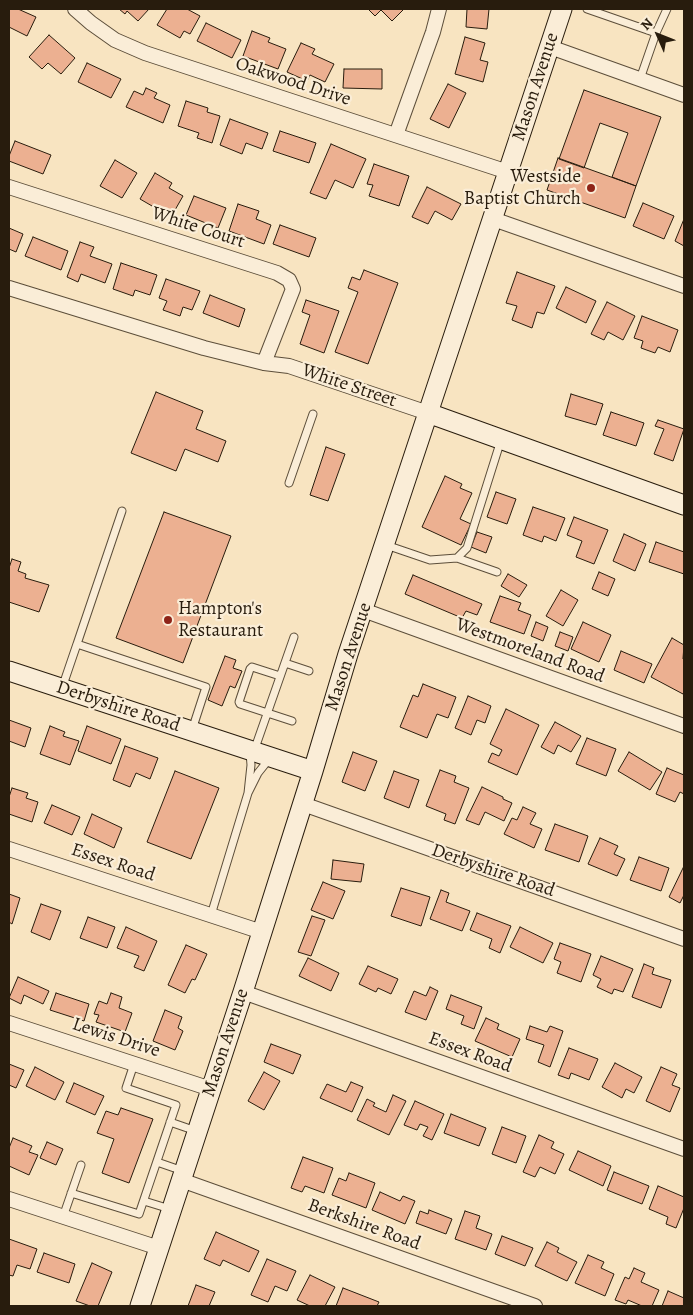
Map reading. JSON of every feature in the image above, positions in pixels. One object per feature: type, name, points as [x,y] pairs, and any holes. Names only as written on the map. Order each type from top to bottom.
[{"type":"main road","name":"Mason Avenue","points":[[140,1306],[243,992],[363,610],[562,9]]},
{"type":"main road","name":"White Street","points":[[428,413],[684,504]]},
{"type":"main road","name":"Derbyshire Road","points":[[9,671],[313,771]]},
{"type":"street","name":"Oakwood Drive","points":[[75,9],[115,40],[145,54],[508,172]]},
{"type":"street","points":[[396,135],[440,9]]},
{"type":"street","points":[[550,47],[683,92]]},
{"type":"street","name":"White Court","points":[[9,187],[277,273],[289,280],[293,288],[264,364]]},
{"type":"street","points":[[492,219],[684,286]]},
{"type":"street","name":"White Street","points":[[9,288],[169,338],[264,364],[289,366],[428,413]]},
{"type":"street","name":"Westmoreland Road","points":[[363,610],[684,726]]},
{"type":"street","name":"Derbyshire Road","points":[[303,804],[684,939]]},
{"type":"street","name":"Essex Road","points":[[9,849],[262,932]]},
{"type":"street","name":"Essex Road","points":[[243,992],[684,1149]]},
{"type":"street","name":"Lewis Drive","points":[[9,1023],[211,1089]]},
{"type":"street","name":"Berkshire Road","points":[[183,1176],[534,1306]]},
{"type":"street","points":[[9,1199],[159,1248]]},
{"type":"lane","points":[[587,9],[656,33]]},
{"type":"lane","points":[[640,79],[656,33],[667,9]]},
{"type":"lane","points":[[289,483],[313,414]]},
{"type":"lane","points":[[457,558],[467,548],[502,439]]},
{"type":"lane","points":[[62,689],[122,511]]},
{"type":"lane","points":[[386,544],[430,560],[457,558],[497,572]]},
{"type":"lane","points":[[211,915],[248,793],[258,773],[258,753],[268,713],[294,636]]},
{"type":"lane","points":[[77,644],[206,687],[191,731]]},
{"type":"lane","points":[[285,663],[309,671]]},
{"type":"lane","points":[[280,676],[252,667],[239,702],[240,704],[292,721]]},
{"type":"lane","points":[[248,793],[251,765],[258,753]]},
{"type":"lane","points":[[71,1193],[140,1214],[176,1105],[126,1088],[134,1064]]},
{"type":"lane","points":[[170,1122],[198,1131]]},
{"type":"lane","points":[[157,1162],[183,1176]]},
{"type":"lane","points":[[63,1217],[81,1164]]},
{"type":"lane","points":[[144,1200],[171,1210]]},
{"type":"building","points":[[9,9],[18,9],[36,17],[27,36],[9,27]]},
{"type":"building","points":[[119,9],[149,9],[138,21],[127,11],[125,14]]},
{"type":"building","points":[[167,9],[187,9],[200,16],[190,34],[184,31],[180,38],[157,25]]},
{"type":"building","points":[[368,9],[404,9],[392,21],[381,10],[375,16]]},
{"type":"building","points":[[467,9],[489,9],[487,29],[466,27]]},
{"type":"building","points":[[206,23],[241,40],[232,58],[197,41]]},
{"type":"building","points":[[252,31],[270,38],[268,42],[286,49],[278,69],[243,56]]},
{"type":"building","points":[[49,35],[75,58],[61,74],[48,63],[42,69],[29,57]]},
{"type":"building","points":[[465,37],[485,43],[480,60],[488,62],[483,82],[455,74]]},
{"type":"building","points":[[301,43],[315,49],[312,54],[334,64],[325,82],[310,75],[307,81],[287,72]]},
{"type":"building","points":[[87,63],[121,79],[111,98],[78,82]]},
{"type":"building","points":[[344,69],[382,69],[382,89],[343,88]]},
{"type":"building","points":[[448,84],[466,93],[449,128],[430,119]]},
{"type":"building","points":[[146,88],[157,93],[154,98],[170,105],[163,123],[126,107],[134,91],[143,95]]},
{"type":"building","points":[[584,90],[661,117],[636,186],[612,177],[628,133],[600,123],[584,168],[559,159]]},
{"type":"building","points":[[186,101],[208,108],[207,112],[220,116],[212,143],[197,138],[199,133],[178,126]]},
{"type":"building","points":[[230,119],[268,133],[262,149],[246,143],[242,154],[220,145]]},
{"type":"building","points":[[280,131],[316,143],[309,163],[273,151]]},
{"type":"building","points":[[15,141],[51,155],[43,174],[9,161]]},
{"type":"building","points":[[331,144],[366,159],[353,188],[335,180],[326,199],[310,193]]},
{"type":"building","name":"Westside Baptist Church","points":[[558,158],[636,186],[625,218],[547,190]]},
{"type":"building","points":[[115,160],[137,173],[122,198],[100,186]]},
{"type":"building","points":[[374,164],[409,176],[399,206],[369,196],[373,185],[367,184]]},
{"type":"building","points":[[155,173],[172,183],[169,188],[183,196],[171,217],[140,199]]},
{"type":"building","points":[[427,187],[461,204],[452,220],[435,211],[428,224],[412,217]]},
{"type":"building","points":[[194,196],[226,208],[218,228],[186,215]]},
{"type":"building","points":[[643,203],[674,216],[664,239],[633,226]]},
{"type":"building","points":[[238,204],[259,211],[256,219],[271,225],[264,244],[229,231]]},
{"type":"building","points":[[684,219],[684,246],[675,241]]},
{"type":"building","points":[[280,225],[316,238],[309,257],[273,244]]},
{"type":"building","points":[[9,228],[23,234],[16,252],[9,249]]},
{"type":"building","points":[[33,237],[68,251],[61,270],[25,256]]},
{"type":"building","points":[[80,242],[94,247],[90,256],[112,264],[105,283],[81,274],[78,282],[67,277]]},
{"type":"building","points":[[121,263],[157,275],[150,295],[135,290],[133,296],[113,289]]},
{"type":"building","points":[[364,270],[398,283],[368,364],[335,352],[358,292],[348,288],[352,277],[360,280]]},
{"type":"building","points":[[517,272],[555,286],[544,314],[537,312],[532,328],[512,320],[517,306],[506,303]]},
{"type":"building","points":[[166,279],[200,291],[192,310],[183,307],[180,316],[163,310],[167,301],[159,298]]},
{"type":"building","points":[[566,287],[596,301],[586,323],[556,308]]},
{"type":"building","points":[[210,295],[245,309],[239,327],[203,313]]},
{"type":"building","points":[[306,300],[339,311],[324,353],[300,344],[310,315],[302,312]]},
{"type":"building","points":[[607,302],[635,316],[623,340],[608,332],[604,340],[591,334]]},
{"type":"building","points":[[642,316],[678,330],[670,352],[658,347],[655,353],[641,348],[643,341],[634,338]]},
{"type":"building","points":[[156,392],[203,411],[196,429],[226,441],[218,462],[185,449],[176,471],[131,453]]},
{"type":"building","points":[[571,394],[603,404],[596,425],[565,416]]},
{"type":"building","points":[[611,412],[644,423],[636,446],[603,435]]},
{"type":"building","points":[[658,420],[684,429],[673,461],[654,454],[664,429],[655,426]]},
{"type":"building","points":[[326,447],[345,454],[328,501],[310,495]]},
{"type":"building","points":[[445,476],[462,484],[460,488],[472,493],[460,519],[471,524],[461,545],[422,527]]},
{"type":"building","points":[[496,492],[516,499],[507,524],[487,517]]},
{"type":"building","points":[[533,507],[565,518],[556,541],[544,536],[542,542],[523,535]]},
{"type":"building","points":[[164,512],[231,536],[183,663],[116,638]]},
{"type":"building","points":[[574,517],[608,530],[594,564],[576,557],[582,541],[567,535]]},
{"type":"building","points":[[477,532],[492,537],[486,553],[471,547]]},
{"type":"building","points":[[624,534],[646,544],[635,571],[613,561]]},
{"type":"building","points":[[656,542],[684,552],[684,574],[649,562]]},
{"type":"building","points":[[12,559],[21,562],[18,571],[26,574],[25,578],[49,585],[39,612],[9,602],[9,568]]},
{"type":"building","points":[[599,572],[615,579],[608,596],[592,589]]},
{"type":"building","points":[[508,574],[527,585],[519,597],[501,586]]},
{"type":"building","points":[[413,575],[482,604],[477,615],[466,611],[462,618],[405,594]]},
{"type":"building","points":[[561,590],[578,600],[563,626],[546,616]]},
{"type":"building","points":[[500,596],[521,603],[518,610],[531,615],[524,634],[490,622]]},
{"type":"building","points":[[536,622],[548,627],[543,641],[531,636]]},
{"type":"building","points":[[583,622],[611,635],[599,662],[571,649]]},
{"type":"building","points":[[560,632],[573,637],[568,651],[555,646]]},
{"type":"building","points":[[672,638],[684,645],[683,694],[651,677]]},
{"type":"building","points":[[621,651],[652,664],[644,683],[614,670]]},
{"type":"building","points":[[225,656],[236,660],[233,668],[242,671],[235,688],[230,686],[222,706],[208,700]]},
{"type":"building","points":[[423,684],[456,697],[448,718],[437,714],[427,738],[400,727],[413,695],[418,697]]},
{"type":"building","points":[[468,696],[491,706],[485,723],[477,720],[471,735],[455,728]]},
{"type":"building","points":[[506,709],[539,725],[517,775],[488,762],[492,753],[499,756],[502,750],[490,744]]},
{"type":"building","points":[[9,720],[31,728],[25,747],[9,741]]},
{"type":"building","points":[[555,722],[581,736],[571,752],[558,745],[554,754],[541,747]]},
{"type":"building","points":[[50,726],[65,732],[63,736],[79,741],[70,765],[40,754]]},
{"type":"building","points":[[87,726],[121,739],[111,764],[78,751]]},
{"type":"building","points":[[587,738],[616,749],[606,776],[576,764]]},
{"type":"building","points":[[125,746],[158,758],[150,779],[136,773],[130,787],[113,780]]},
{"type":"building","points":[[353,752],[377,761],[365,791],[342,782]]},
{"type":"building","points":[[629,752],[662,772],[650,790],[618,771]]},
{"type":"building","points":[[667,768],[684,775],[684,794],[680,792],[675,802],[656,794]]},
{"type":"building","points":[[440,770],[456,776],[454,782],[469,788],[455,824],[444,820],[446,814],[426,806]]},
{"type":"building","points":[[175,771],[219,788],[191,859],[147,842]]},
{"type":"building","points":[[394,771],[419,780],[409,808],[384,798]]},
{"type":"building","points":[[482,787],[512,803],[504,821],[485,812],[479,825],[466,820]]},
{"type":"building","points":[[12,788],[28,793],[26,798],[38,802],[32,822],[9,814],[9,797]]},
{"type":"building","points":[[52,805],[80,817],[72,835],[44,823]]},
{"type":"building","points":[[523,807],[536,813],[530,824],[542,829],[534,848],[504,834],[512,818],[517,820]]},
{"type":"building","points":[[92,814],[122,828],[114,848],[84,834]]},
{"type":"building","points":[[555,824],[588,836],[579,862],[545,850]]},
{"type":"building","points":[[600,838],[618,846],[614,854],[625,859],[617,876],[588,864]]},
{"type":"building","points":[[639,857],[669,868],[661,891],[630,880]]},
{"type":"building","points":[[333,860],[364,864],[361,882],[331,879]]},
{"type":"building","points":[[684,866],[684,895],[680,903],[669,897]]},
{"type":"building","points":[[323,882],[345,891],[333,919],[311,910]]},
{"type":"building","points":[[401,888],[430,897],[421,926],[391,916]]},
{"type":"building","points":[[441,890],[449,893],[446,902],[470,911],[462,931],[430,919]]},
{"type":"building","points":[[9,894],[20,898],[12,924],[9,922]]},
{"type":"building","points":[[41,904],[61,911],[50,940],[31,932]]},
{"type":"building","points":[[477,913],[511,926],[500,953],[489,948],[492,939],[470,930]]},
{"type":"building","points":[[312,916],[325,920],[311,956],[298,952]]},
{"type":"building","points":[[88,917],[115,927],[107,948],[80,938]]},
{"type":"building","points":[[126,927],[157,941],[144,971],[134,967],[139,956],[117,948]]},
{"type":"building","points":[[520,927],[553,943],[543,963],[510,947]]},
{"type":"building","points":[[560,943],[591,954],[581,982],[557,973],[561,962],[554,959]]},
{"type":"building","points":[[186,945],[207,954],[195,980],[192,979],[185,993],[168,985]]},
{"type":"building","points":[[601,956],[633,969],[623,992],[614,989],[612,994],[597,987],[601,979],[593,975]]},
{"type":"building","points":[[308,958],[339,973],[331,991],[299,976]]},
{"type":"building","points":[[644,964],[654,968],[652,974],[671,980],[661,1008],[632,997]]},
{"type":"building","points":[[368,966],[398,979],[391,994],[378,988],[376,992],[359,984]]},
{"type":"building","points":[[18,977],[49,991],[43,1004],[24,995],[21,1004],[9,998]]},
{"type":"building","points":[[430,987],[438,991],[426,1020],[405,1012],[414,991],[426,996]]},
{"type":"building","points":[[56,993],[89,1004],[84,1021],[50,1010]]},
{"type":"building","points":[[111,993],[122,997],[119,1008],[132,1013],[125,1032],[96,1022],[99,1015],[94,1014],[99,1001],[107,1004]]},
{"type":"building","points":[[451,995],[482,1007],[474,1029],[461,1024],[464,1016],[446,1009]]},
{"type":"building","points":[[165,1010],[182,1017],[178,1028],[183,1031],[175,1050],[153,1041]]},
{"type":"building","points":[[486,1018],[499,1024],[497,1029],[520,1039],[512,1057],[475,1041]]},
{"type":"building","points":[[530,1026],[547,1032],[550,1026],[563,1031],[550,1067],[538,1062],[544,1045],[526,1039]]},
{"type":"building","points":[[271,1044],[301,1055],[293,1074],[264,1062]]},
{"type":"building","points":[[569,1048],[598,1059],[589,1080],[571,1073],[569,1079],[558,1075]]},
{"type":"building","points":[[615,1063],[642,1077],[634,1093],[626,1089],[622,1098],[602,1087]]},
{"type":"building","points":[[9,1064],[24,1070],[16,1088],[9,1085]]},
{"type":"building","points":[[35,1067],[64,1082],[55,1100],[26,1086]]},
{"type":"building","points":[[661,1067],[677,1074],[672,1085],[680,1088],[670,1112],[646,1101]]},
{"type":"building","points":[[264,1072],[280,1081],[264,1110],[248,1101]]},
{"type":"building","points":[[351,1082],[363,1087],[352,1112],[320,1098],[327,1084],[346,1092]]},
{"type":"building","points":[[74,1083],[104,1096],[95,1115],[66,1102]]},
{"type":"building","points":[[393,1095],[406,1101],[389,1135],[357,1120],[367,1099],[375,1103],[373,1106],[386,1112]]},
{"type":"building","points":[[415,1101],[444,1114],[432,1140],[423,1136],[428,1127],[420,1124],[417,1130],[404,1125]]},
{"type":"building","points":[[121,1108],[153,1119],[129,1183],[102,1173],[114,1139],[97,1133],[106,1111],[118,1115]]},
{"type":"building","points":[[451,1114],[486,1128],[479,1146],[444,1133]]},
{"type":"building","points":[[502,1127],[526,1136],[516,1163],[492,1154]]},
{"type":"building","points":[[539,1135],[554,1142],[551,1148],[564,1154],[555,1174],[540,1167],[535,1177],[523,1172]]},
{"type":"building","points":[[13,1138],[32,1146],[29,1152],[38,1155],[29,1175],[9,1166],[9,1148]]},
{"type":"building","points":[[47,1142],[63,1149],[56,1165],[40,1158]]},
{"type":"building","points":[[578,1151],[611,1166],[603,1186],[569,1170]]},
{"type":"building","points":[[303,1157],[333,1168],[324,1193],[305,1186],[302,1192],[291,1188]]},
{"type":"building","points":[[614,1172],[649,1186],[642,1204],[607,1190]]},
{"type":"building","points":[[349,1173],[375,1183],[366,1208],[332,1195],[339,1178],[346,1181]]},
{"type":"building","points":[[658,1186],[684,1197],[684,1208],[676,1228],[666,1224],[668,1217],[649,1209]]},
{"type":"building","points":[[380,1192],[400,1201],[403,1196],[415,1201],[405,1224],[372,1210]]},
{"type":"building","points":[[429,1210],[452,1219],[446,1234],[416,1223],[420,1211],[428,1214]]},
{"type":"building","points":[[465,1211],[480,1216],[476,1228],[492,1234],[486,1250],[455,1239]]},
{"type":"building","points":[[216,1232],[259,1251],[249,1272],[223,1260],[220,1266],[204,1259]]},
{"type":"building","points":[[502,1236],[533,1248],[525,1266],[495,1254]]},
{"type":"building","points":[[9,1239],[37,1249],[30,1269],[17,1265],[13,1276],[9,1275]]},
{"type":"building","points":[[547,1242],[559,1248],[557,1252],[577,1262],[567,1281],[535,1266]]},
{"type":"building","points":[[44,1253],[75,1264],[69,1283],[37,1272]]},
{"type":"building","points":[[588,1255],[604,1262],[601,1268],[614,1274],[605,1296],[575,1283]]},
{"type":"building","points":[[267,1259],[296,1271],[287,1291],[275,1286],[268,1302],[251,1295]]},
{"type":"building","points":[[92,1263],[112,1272],[98,1306],[90,1306],[76,1301]]},
{"type":"building","points":[[634,1268],[645,1273],[641,1282],[659,1290],[652,1306],[642,1306],[628,1300],[626,1304],[615,1300],[625,1277],[629,1279]]},
{"type":"building","points":[[310,1275],[335,1287],[325,1306],[310,1306],[297,1300]]},
{"type":"building","points":[[196,1285],[215,1292],[209,1306],[188,1306]]},
{"type":"building","points":[[343,1288],[379,1302],[377,1306],[336,1306]]},
{"type":"building","points":[[668,1291],[684,1298],[684,1306],[662,1306]]},
{"type":"place","name":"Westside Baptist Church","points":[[591,188]]},
{"type":"place","name":"Hampton's Restaurant","points":[[168,620]]}]
